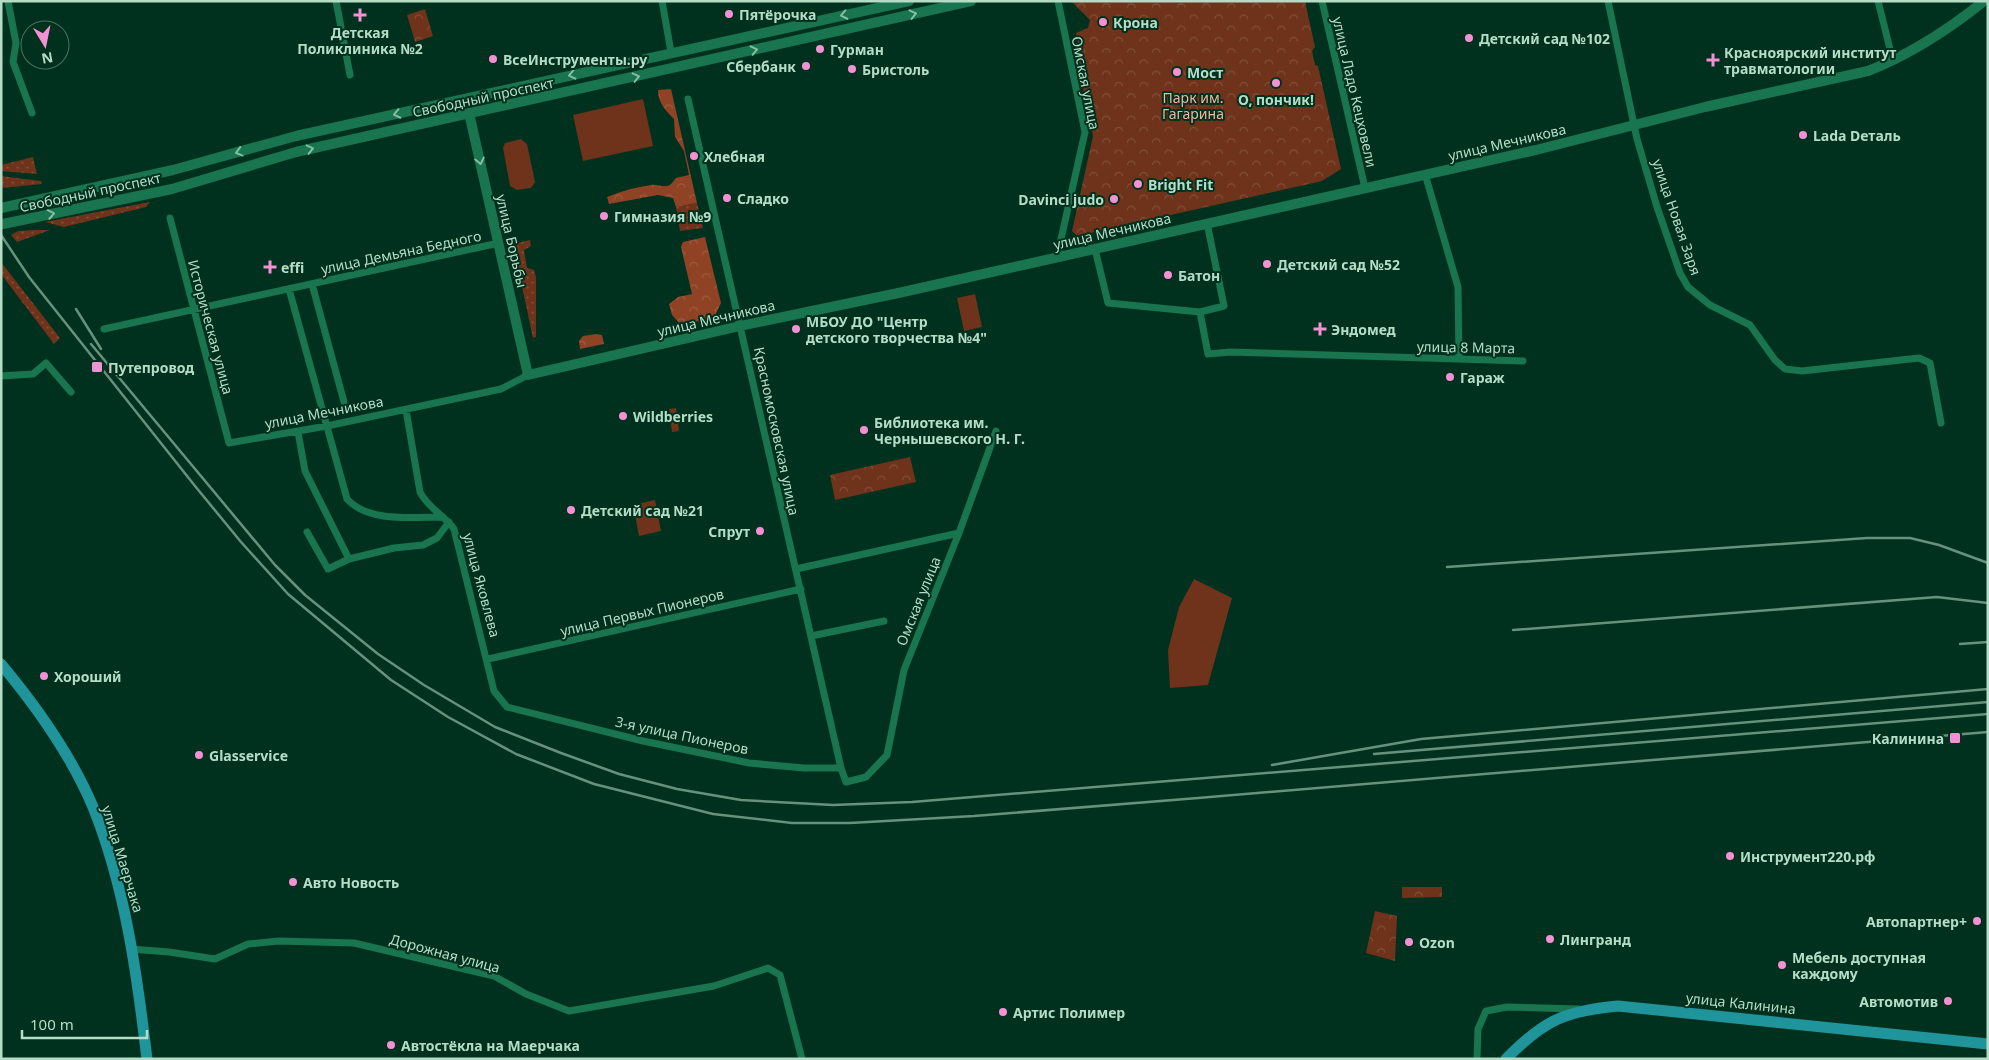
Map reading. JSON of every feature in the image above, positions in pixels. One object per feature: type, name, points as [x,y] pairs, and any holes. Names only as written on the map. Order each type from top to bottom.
[{"type":"main road","name":"Свободный проспект","points":[[1,208],[173,170],[296,136],[909,1]]},
{"type":"main road","name":"Свободный проспект","points":[[3,224],[172,189],[296,152],[971,1]]},
{"type":"main road","name":"улица Мечникова","points":[[528,375],[740,326],[1096,249],[1536,150],[1705,107],[1868,71],[1893,61],[1942,33],[1984,1]]},
{"type":"main road","points":[[671,52],[672,68]]},
{"type":"main road","name":"улица Борьбы","points":[[469,113],[528,375]]},
{"type":"main road","name":"улица Маерчака","points":[[1,664],[64,751],[92,807],[104,839],[124,908],[147,1059]]},
{"type":"main road","name":"улица Калинина","points":[[1506,1059],[1528,1036],[1552,1021],[1570,1013],[1618,1006],[1988,1044]]},
{"type":"street","points":[[8,1],[16,44],[13,62],[32,112]]},
{"type":"street","points":[[336,1],[350,75]]},
{"type":"street","points":[[662,1],[671,52]]},
{"type":"street","name":"Омская улица","points":[[1057,257],[1086,132],[1058,1]]},
{"type":"street","name":"улица Ладо Кецховели","points":[[1322,1],[1364,188]]},
{"type":"street","name":"улица Новая Заря","points":[[1608,1],[1635,124],[1657,207],[1680,272],[1688,287],[1710,305],[1750,325],[1775,360],[1785,369],[1802,371],[1920,358],[1930,363],[1941,423]]},
{"type":"street","points":[[1878,1],[1893,61]]},
{"type":"street","name":"Красномосковская улица","points":[[688,99],[841,768]]},
{"type":"street","points":[[1425,174],[1458,287],[1459,359]]},
{"type":"street","name":"Историческая улица","points":[[170,218],[229,443]]},
{"type":"street","points":[[1096,249],[1108,303],[1200,312],[1224,306],[1207,223]]},
{"type":"street","name":"улица Демьяна Бедного","points":[[104,329],[499,243]]},
{"type":"street","points":[[312,284],[344,402]]},
{"type":"street","points":[[289,289],[347,499],[356,509],[368,512],[404,517],[446,519],[437,538],[423,545],[394,548],[349,559],[328,569],[307,532]]},
{"type":"street","name":"улица 8 Марта","points":[[1200,312],[1208,354],[1238,353],[1360,358],[1523,361]]},
{"type":"street","points":[[1,376],[33,374],[46,363],[71,392]]},
{"type":"street","name":"улица Мечникова","points":[[229,443],[298,432],[501,389],[528,375]]},
{"type":"street","name":"улица Яковлева","points":[[406,410],[420,492],[426,503],[446,519],[457,535],[488,659],[494,691]]},
{"type":"street","name":"Омская улица","points":[[841,768],[846,782],[866,778],[887,755],[904,670],[959,533],[996,431]]},
{"type":"street","points":[[298,432],[305,471],[349,559]]},
{"type":"street","points":[[796,569],[959,533]]},
{"type":"street","name":"улица Первых Пионеров","points":[[488,659],[801,589]]},
{"type":"street","points":[[811,636],[884,621]]},
{"type":"street","name":"3-я улица Пионеров","points":[[494,691],[507,707],[643,741],[749,763],[841,768]]},
{"type":"street","name":"Дорожная улица","points":[[130,949],[169,952],[215,960],[248,944],[288,941],[354,943],[494,976],[526,994],[569,1012],[714,986],[768,968],[780,975],[802,1059]]},
{"type":"street","points":[[1478,1059],[1478,1029],[1486,1011],[1508,1007],[1589,1009]]},
{"type":"green space","name":"Парк им. Гагарина","points":[[1071,1],[1305,1],[1315,47],[1312,51],[1315,65],[1318,66],[1341,169],[1322,181],[1077,236],[1072,231],[1093,136],[1074,46],[1078,45],[1076,33],[1088,28],[1090,20]]},
{"type":"green space","points":[[425,9],[433,36],[415,42],[407,15]]},
{"type":"green space","points":[[671,89],[697,203],[676,207],[673,198],[658,195],[609,204],[607,197],[618,193],[651,185],[667,186],[676,178],[689,175],[684,151],[675,137],[674,119],[663,106],[658,95],[658,90]]},
{"type":"green space","points":[[643,99],[653,146],[583,161],[573,115]]},
{"type":"green space","points":[[521,139],[527,144],[535,182],[531,188],[517,190],[510,186],[503,148],[505,143]]},
{"type":"green space","points":[[33,157],[37,174],[1,171],[1,165]]},
{"type":"green space","points":[[1,176],[41,181],[42,184],[1,188]]},
{"type":"green space","points":[[150,202],[146,207],[64,227],[45,222]]},
{"type":"green space","points":[[697,203],[703,228],[680,231],[676,207]]},
{"type":"green space","points":[[50,230],[17,242],[11,235],[18,231]]},
{"type":"green space","points":[[705,237],[721,303],[714,318],[681,325],[672,315],[669,304],[678,297],[692,294],[681,247],[683,242]]},
{"type":"green space","points":[[530,240],[531,246],[524,250],[527,268],[534,270],[536,277],[536,337],[533,338],[513,244]]},
{"type":"green space","points":[[1,262],[60,338],[54,344],[1,274]]},
{"type":"green space","points":[[975,294],[982,327],[964,331],[957,298]]},
{"type":"green space","points":[[602,335],[604,344],[580,349],[579,341],[583,336]]},
{"type":"green space","points":[[676,408],[679,431],[672,432],[669,409]]},
{"type":"green space","points":[[910,457],[916,482],[835,500],[830,475]]},
{"type":"green space","points":[[655,500],[661,531],[639,536],[633,505]]},
{"type":"green space","points":[[1194,579],[1232,598],[1208,685],[1170,688],[1168,650],[1179,607]]},
{"type":"green space","points":[[1402,887],[1442,887],[1442,897],[1402,898]]},
{"type":"green space","points":[[1375,911],[1397,916],[1395,961],[1366,953]]},
{"type":"railway","points":[[1,235],[29,277],[241,542],[288,594],[391,680],[448,717],[516,754],[594,784],[713,814],[792,823],[850,823],[974,816],[1988,732]]},
{"type":"railway","points":[[76,309],[101,349]]},
{"type":"railway","points":[[91,344],[275,565],[305,595],[378,654],[424,685],[495,727],[619,774],[677,789],[741,800],[833,805],[912,802],[1988,714]]},
{"type":"railway","points":[[1447,567],[1867,538],[1910,538],[1939,545],[1988,563]]},
{"type":"railway","points":[[1513,630],[1937,597],[1988,603]]},
{"type":"railway","points":[[1960,644],[1988,642]]},
{"type":"railway","points":[[1272,765],[1421,739],[1988,689]]},
{"type":"railway","points":[[1374,754],[1988,702]]},
{"type":"place","name":"Пятёрочка","points":[[729,14]]},
{"type":"place","name":"Детская Поликлиника №2","points":[[360,15]]},
{"type":"place","name":"Крона","points":[[1103,22]]},
{"type":"place","name":"Детский сад №102","points":[[1469,38]]},
{"type":"place","name":"Гурман","points":[[820,49]]},
{"type":"place","name":"ВсеИнструменты.ру","points":[[493,59]]},
{"type":"place","name":"Красноярский институт травматологии","points":[[1713,60]]},
{"type":"place","name":"Сбербанк","points":[[806,66]]},
{"type":"place","name":"Бристоль","points":[[852,69]]},
{"type":"place","name":"Мост","points":[[1177,72]]},
{"type":"place","name":"О, пончик!","points":[[1276,83]]},
{"type":"place","name":"Lada Dеталь","points":[[1803,135]]},
{"type":"place","name":"Хлебная","points":[[694,156]]},
{"type":"place","name":"Bright Fit","points":[[1138,184]]},
{"type":"place","name":"Сладко","points":[[727,198]]},
{"type":"place","name":"Davinci judo","points":[[1114,199]]},
{"type":"place","name":"Гимназия №9","points":[[604,216]]},
{"type":"place","name":"Детский сад №52","points":[[1267,264]]},
{"type":"place","name":"effi","points":[[270,267]]},
{"type":"place","name":"Батон","points":[[1168,275]]},
{"type":"place","name":"МБОУ ДО \"Центр детского творчества №4\"","points":[[796,329]]},
{"type":"place","name":"Эндомед","points":[[1320,329]]},
{"type":"place","name":"Путепровод","points":[[97,367]]},
{"type":"place","name":"Гараж","points":[[1450,377]]},
{"type":"place","name":"Wildberries","points":[[623,416]]},
{"type":"place","name":"Библиотека им. Чернышевского Н. Г.","points":[[864,430]]},
{"type":"place","name":"Детский сад №21","points":[[571,510]]},
{"type":"place","name":"Спрут","points":[[760,531]]},
{"type":"place","name":"Хороший","points":[[44,676]]},
{"type":"place","name":"Калинина","points":[[1955,738]]},
{"type":"place","name":"Glasservice","points":[[199,755]]},
{"type":"place","name":"Инструмент220.рф","points":[[1730,856]]},
{"type":"place","name":"Авто Новость","points":[[293,882]]},
{"type":"place","name":"Автопартнер+","points":[[1977,921]]},
{"type":"place","name":"Лингранд","points":[[1550,939]]},
{"type":"place","name":"Ozon","points":[[1409,942]]},
{"type":"place","name":"Мебель доступная каждому","points":[[1782,965]]},
{"type":"place","name":"Автомотив","points":[[1948,1001]]},
{"type":"place","name":"Артис Полимер","points":[[1003,1012]]},
{"type":"place","name":"Автостёкла на Маерчака","points":[[391,1045]]}]
